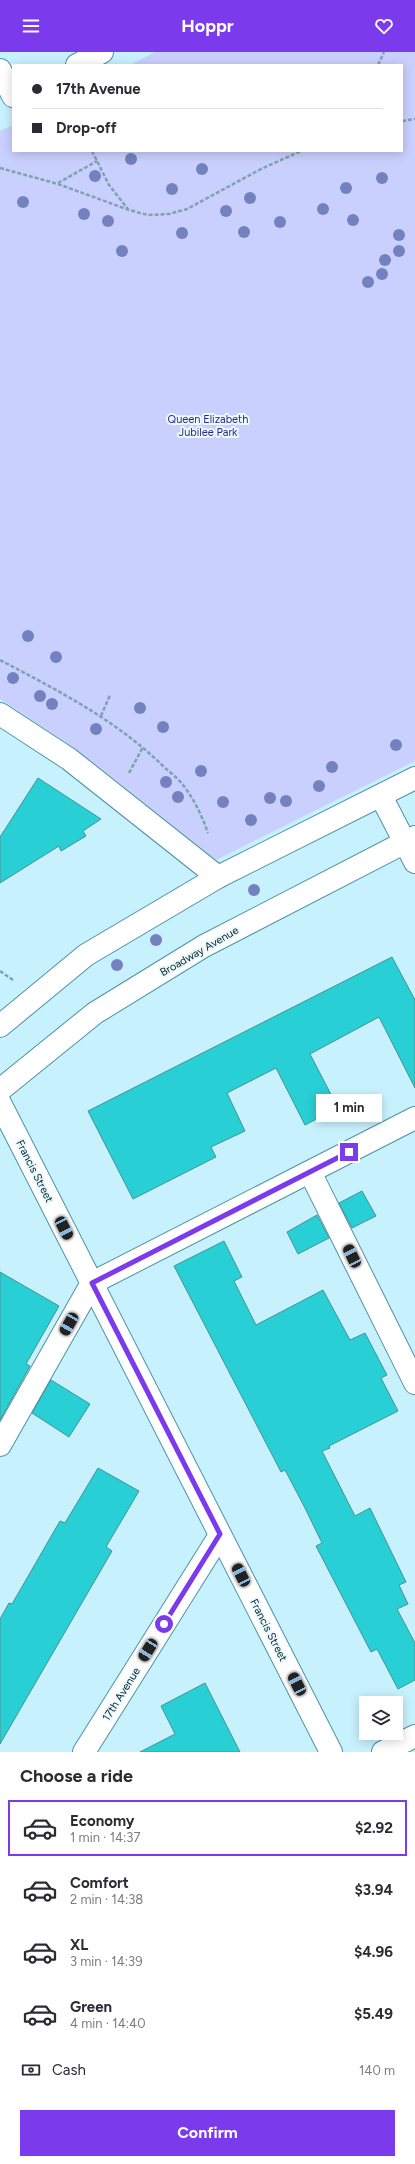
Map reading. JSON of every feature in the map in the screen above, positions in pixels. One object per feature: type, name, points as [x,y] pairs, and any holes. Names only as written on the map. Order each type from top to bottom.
[{"type":"street","points":[[78,64],[102,52]]},
{"type":"street","points":[[0,70],[12,95]]},
{"type":"street","points":[[0,105],[12,98]]},
{"type":"street","points":[[0,714],[69,759],[218,877]]},
{"type":"street","points":[[0,1026],[86,955],[218,877],[415,778]]},
{"type":"street","points":[[381,796],[410,840],[415,862]]},
{"type":"street","name":"Broadway Avenue","points":[[0,1090],[95,1013],[190,954],[410,840]]},
{"type":"street","name":"Francis Street","points":[[0,1103],[331,1752]]},
{"type":"street","points":[[0,1445],[92,1283],[415,1118]]},
{"type":"street","points":[[310,1172],[415,1384]]},
{"type":"street","name":"17th Avenue","points":[[84,1752],[220,1534]]},
{"type":"street","points":[[383,1752],[415,1736]]},
{"type":"path","points":[[378,64],[384,52]]},
{"type":"path","points":[[403,121],[415,119]]},
{"type":"path","points":[[92,152],[109,185],[129,210]]},
{"type":"path","points":[[0,168],[58,184],[129,210],[155,215],[169,214],[187,209],[261,169],[299,152]]},
{"type":"path","points":[[58,184],[97,161]]},
{"type":"path","points":[[0,660],[101,716],[143,746],[182,785],[200,813],[210,840],[218,877]]},
{"type":"path","points":[[101,716],[110,695]]},
{"type":"green space","name":"Queen Elizabeth Jubilee Park","points":[[155,52],[415,52],[415,761],[216,860],[74,748],[0,699],[0,131],[12,125],[12,152],[403,152],[403,64],[132,64]]},
{"type":"building","points":[[38,778],[101,819],[83,831],[86,836],[61,851],[59,846],[0,883],[0,837]]},
{"type":"building","points":[[392,957],[415,1000],[415,1088],[379,1017],[310,1054],[338,1108],[305,1125],[276,1068],[227,1093],[245,1131],[211,1147],[216,1157],[133,1199],[88,1111]]},
{"type":"building","points":[[362,1191],[376,1216],[352,1228],[339,1203]]},
{"type":"building","points":[[317,1215],[329,1238],[298,1254],[287,1232]]},
{"type":"building","points":[[224,1241],[242,1277],[234,1281],[256,1325],[323,1290],[350,1340],[365,1333],[387,1375],[381,1378],[398,1411],[322,1451],[355,1516],[370,1508],[406,1582],[399,1585],[408,1604],[397,1609],[415,1643],[415,1680],[398,1689],[377,1649],[371,1652],[316,1546],[322,1543],[305,1508],[285,1470],[281,1472],[174,1266]]},
{"type":"building","points":[[0,1272],[59,1306],[26,1364],[30,1366],[0,1420]]},
{"type":"building","points":[[51,1380],[90,1404],[69,1437],[32,1413]]},
{"type":"building","points":[[98,1468],[139,1491],[106,1547],[112,1551],[0,1744],[0,1619],[9,1603],[12,1604],[60,1521],[65,1523]]},
{"type":"building","points":[[205,1683],[240,1752],[140,1752],[175,1734],[161,1706]]},
{"type":"route","points":[[164,1624],[220,1534],[92,1283],[349,1152]]}]
